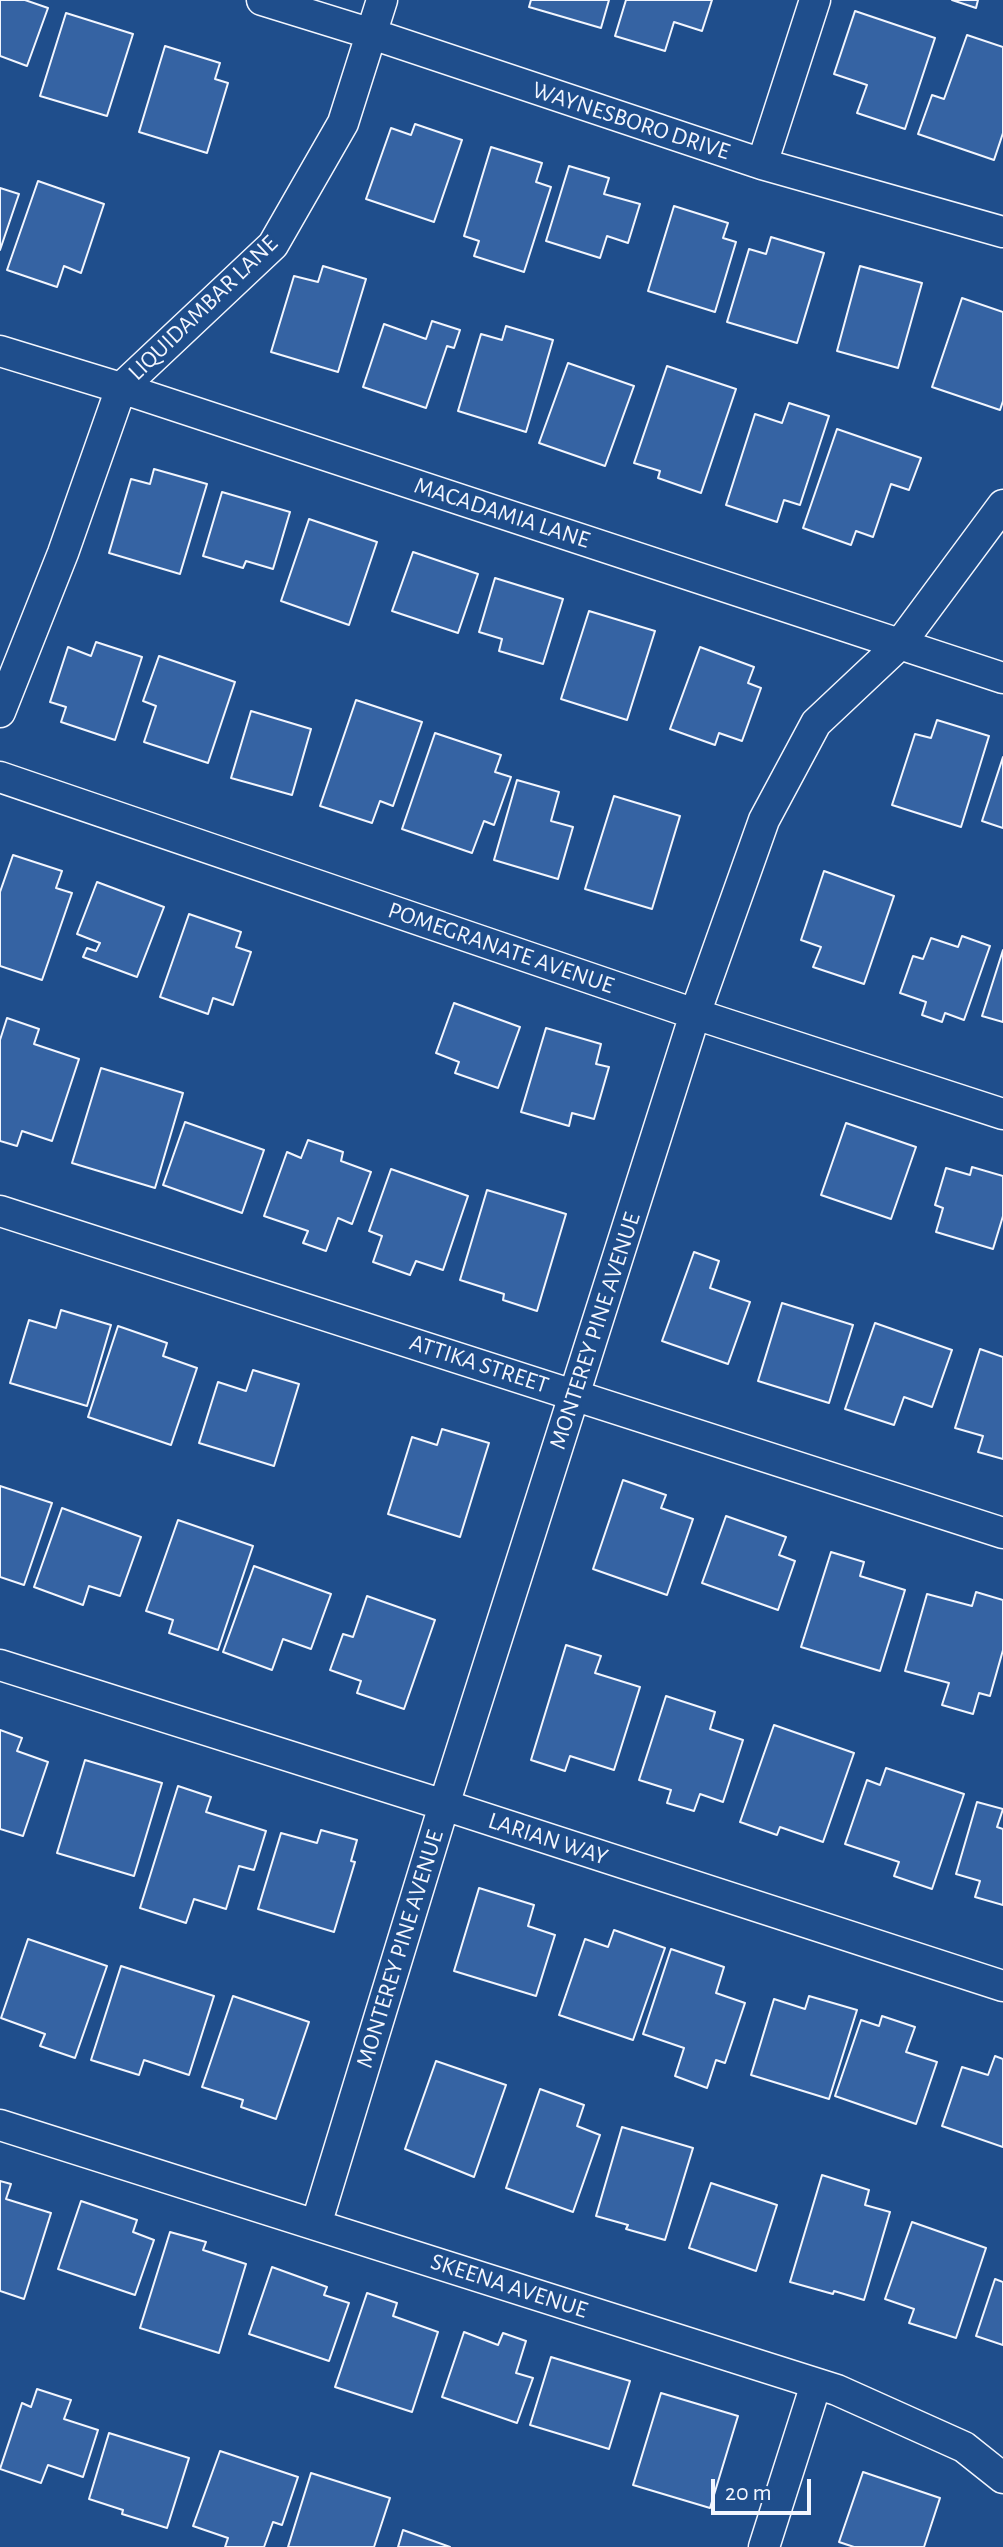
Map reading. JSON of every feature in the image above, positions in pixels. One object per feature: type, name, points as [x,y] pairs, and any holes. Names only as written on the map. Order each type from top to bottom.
[{"type":"street","name":"WAYNESBORO DRIVE","points":[[262,0],[762,164],[1003,232]]},
{"type":"street","name":"LIQUIDAMBAR LANE","points":[[0,712],[63,553],[121,388],[273,245],[343,123],[382,0]]},
{"type":"street","points":[[762,164],[815,0]]},
{"type":"street","name":"MACADAMIA LANE","points":[[0,351],[1003,678]]},
{"type":"street","name":"MONTEREY PINE AVENUE","points":[[316,2225],[444,1805],[695,1014],[764,820],[816,723],[900,644],[1003,505]]},
{"type":"street","name":"POMEGRANATE AVENUE","points":[[0,777],[695,1014],[1003,1114]]},
{"type":"street","name":"ATTIKA STREET","points":[[0,1211],[1003,1533]]},
{"type":"street","name":"LARIAN WAY","points":[[0,1665],[1003,1986]]},
{"type":"street","name":"SKEENA AVENUE","points":[[0,2125],[837,2390],[964,2447],[1003,2478]]},
{"type":"street","points":[[764,2547],[816,2384]]},
{"type":"building","points":[[0,0],[25,0],[48,8],[27,66],[0,56]]},
{"type":"building","points":[[531,0],[609,0],[601,28],[529,7]]},
{"type":"building","points":[[626,0],[712,0],[702,31],[674,22],[665,51],[615,36]]},
{"type":"building","points":[[952,0],[978,0],[976,8]]},
{"type":"building","points":[[855,11],[935,38],[905,129],[857,113],[867,85],[834,74]]},
{"type":"building","points":[[66,13],[133,34],[107,116],[40,96]]},
{"type":"building","points":[[967,35],[1003,47],[1003,133],[994,160],[918,134],[932,95],[944,99]]},
{"type":"building","points":[[165,46],[220,63],[215,79],[228,83],[207,153],[139,132]]},
{"type":"building","points":[[415,124],[462,140],[434,222],[366,199],[391,128],[411,135]]},
{"type":"building","points":[[491,147],[542,163],[536,182],[551,187],[524,272],[474,256],[479,241],[464,236]]},
{"type":"building","points":[[569,166],[609,178],[604,194],[640,204],[628,243],[607,236],[600,258],[546,241]]},
{"type":"building","points":[[38,181],[104,204],[81,273],[64,266],[57,287],[7,270]]},
{"type":"building","points":[[0,188],[19,194],[0,250]]},
{"type":"building","points":[[674,206],[728,223],[723,238],[736,242],[715,312],[648,291]]},
{"type":"building","points":[[771,237],[824,253],[797,343],[727,322],[749,249],[766,254]]},
{"type":"building","points":[[323,266],[366,279],[338,372],[271,352],[294,276],[318,282]]},
{"type":"building","points":[[860,266],[922,283],[898,368],[837,351]]},
{"type":"building","points":[[962,298],[1003,312],[1003,401],[1000,410],[932,387]]},
{"type":"building","points":[[432,321],[460,330],[454,348],[447,346],[426,408],[363,387],[384,324],[426,339]]},
{"type":"building","points":[[506,326],[553,340],[526,432],[458,411],[481,334],[502,340]]},
{"type":"building","points":[[568,363],[634,386],[605,466],[539,443]]},
{"type":"building","points":[[667,366],[736,389],[701,493],[658,478],[660,471],[634,463]]},
{"type":"building","points":[[789,403],[829,416],[800,505],[784,500],[777,522],[726,505],[755,414],[782,423]]},
{"type":"building","points":[[837,429],[921,458],[909,490],[891,484],[873,537],[856,531],[851,545],[803,528]]},
{"type":"building","points":[[154,469],[207,484],[180,574],[109,553],[131,479],[150,484]]},
{"type":"building","points":[[222,492],[290,512],[273,569],[246,561],[243,568],[203,556]]},
{"type":"building","points":[[309,519],[377,542],[349,625],[281,601]]},
{"type":"building","points":[[413,552],[478,574],[458,633],[392,611]]},
{"type":"building","points":[[495,578],[563,599],[543,664],[499,651],[502,639],[479,632]]},
{"type":"building","points":[[589,611],[655,631],[627,720],[561,699]]},
{"type":"building","points":[[96,642],[142,657],[115,740],[61,722],[66,707],[50,702],[68,647],[91,656]]},
{"type":"building","points":[[700,647],[754,667],[748,683],[761,688],[742,741],[719,733],[715,745],[670,729]]},
{"type":"building","points":[[159,656],[235,682],[208,763],[144,742],[156,706],[143,701]]},
{"type":"building","points":[[356,700],[422,722],[393,806],[380,801],[372,823],[320,806]]},
{"type":"building","points":[[251,711],[311,729],[292,795],[231,778]]},
{"type":"building","points":[[937,720],[989,736],[961,827],[892,805],[915,734],[931,738]]},
{"type":"building","points":[[435,733],[501,755],[495,772],[511,777],[494,825],[484,821],[472,853],[402,829]]},
{"type":"building","points":[[1003,757],[1003,828],[982,821]]},
{"type":"building","points":[[517,780],[559,792],[551,821],[573,827],[558,879],[494,860]]},
{"type":"building","points":[[614,796],[680,816],[652,909],[585,889]]},
{"type":"building","points":[[13,855],[62,871],[56,888],[72,893],[42,980],[0,966],[0,892]]},
{"type":"building","points":[[824,871],[894,896],[864,984],[813,967],[821,947],[801,940]]},
{"type":"building","points":[[97,882],[164,907],[137,977],[83,957],[87,948],[96,951],[100,943],[77,934]]},
{"type":"building","points":[[189,914],[241,932],[236,947],[251,952],[233,1005],[213,998],[208,1014],[160,997]]},
{"type":"building","points":[[962,936],[990,946],[964,1020],[945,1013],[942,1022],[922,1015],[926,1002],[900,993],[913,956],[923,959],[931,938],[958,947]]},
{"type":"building","points":[[1003,950],[1003,1022],[982,1016]]},
{"type":"building","points":[[454,1003],[520,1027],[498,1088],[455,1073],[459,1062],[436,1053]]},
{"type":"building","points":[[7,1018],[39,1029],[34,1044],[79,1059],[52,1141],[22,1131],[17,1146],[0,1141],[0,1040]]},
{"type":"building","points":[[546,1028],[601,1044],[596,1064],[609,1067],[594,1119],[572,1113],[569,1126],[521,1112]]},
{"type":"building","points":[[101,1068],[183,1093],[155,1188],[72,1163]]},
{"type":"building","points":[[185,1122],[264,1150],[242,1213],[163,1185]]},
{"type":"building","points":[[846,1123],[916,1147],[891,1219],[821,1195]]},
{"type":"building","points":[[308,1140],[343,1152],[341,1161],[371,1172],[352,1224],[338,1218],[326,1251],[303,1243],[308,1231],[264,1216],[287,1152],[301,1158]]},
{"type":"building","points":[[972,1167],[1003,1176],[1003,1216],[993,1249],[936,1232],[943,1208],[935,1205],[946,1168],[970,1175]]},
{"type":"building","points":[[391,1169],[468,1196],[443,1270],[416,1261],[410,1275],[373,1262],[382,1236],[369,1231]]},
{"type":"building","points":[[487,1190],[566,1214],[537,1311],[503,1300],[504,1294],[460,1280]]},
{"type":"building","points":[[694,1252],[719,1261],[710,1288],[750,1302],[728,1364],[662,1341]]},
{"type":"building","points":[[782,1303],[853,1325],[829,1403],[758,1381]]},
{"type":"building","points":[[61,1310],[111,1325],[87,1406],[10,1383],[29,1320],[56,1328]]},
{"type":"building","points":[[875,1323],[952,1350],[932,1407],[904,1397],[894,1425],[845,1409]]},
{"type":"building","points":[[118,1326],[167,1343],[163,1356],[197,1368],[171,1445],[88,1417]]},
{"type":"building","points":[[980,1349],[1003,1357],[1003,1459],[978,1452],[983,1436],[955,1428]]},
{"type":"building","points":[[253,1370],[299,1384],[274,1466],[199,1443],[218,1382],[246,1391]]},
{"type":"building","points":[[442,1429],[489,1443],[460,1537],[388,1514],[412,1437],[437,1445]]},
{"type":"building","points":[[623,1480],[666,1495],[661,1508],[693,1519],[667,1595],[593,1569]]},
{"type":"building","points":[[0,1486],[52,1503],[24,1585],[0,1577]]},
{"type":"building","points":[[62,1508],[141,1537],[120,1596],[89,1586],[83,1605],[34,1587]]},
{"type":"building","points":[[726,1516],[786,1537],[779,1555],[795,1561],[778,1610],[702,1583]]},
{"type":"building","points":[[178,1520],[253,1546],[218,1650],[169,1633],[173,1620],[146,1611]]},
{"type":"building","points":[[831,1552],[864,1562],[860,1576],[905,1590],[880,1671],[801,1647]]},
{"type":"building","points":[[254,1566],[331,1594],[311,1649],[283,1639],[272,1670],[223,1652]]},
{"type":"building","points":[[976,1592],[1003,1600],[1003,1650],[990,1696],[979,1693],[973,1714],[942,1705],[949,1683],[905,1671],[927,1594],[972,1606]]},
{"type":"building","points":[[367,1596],[435,1620],[404,1709],[357,1693],[361,1681],[330,1670],[343,1634],[353,1637]]},
{"type":"building","points":[[566,1645],[601,1656],[595,1673],[640,1687],[614,1770],[570,1756],[565,1771],[531,1760]]},
{"type":"building","points":[[666,1696],[715,1712],[710,1729],[743,1740],[723,1802],[700,1794],[694,1811],[667,1803],[671,1790],[639,1780]]},
{"type":"building","points":[[774,1725],[854,1753],[823,1842],[780,1827],[777,1835],[740,1822]]},
{"type":"building","points":[[0,1730],[22,1738],[17,1751],[48,1762],[23,1836],[0,1829]]},
{"type":"building","points":[[85,1760],[162,1783],[134,1876],[57,1853]]},
{"type":"building","points":[[886,1768],[964,1794],[932,1889],[894,1876],[899,1862],[845,1844],[867,1780],[880,1785]]},
{"type":"building","points":[[178,1786],[211,1797],[206,1812],[266,1831],[254,1870],[239,1866],[226,1909],[194,1899],[186,1923],[140,1908]]},
{"type":"building","points":[[977,1802],[1003,1809],[997,1827],[1003,1829],[1003,1905],[975,1897],[980,1881],[956,1874]]},
{"type":"building","points":[[321,1830],[357,1840],[351,1861],[355,1862],[334,1932],[258,1909],[281,1833],[317,1843]]},
{"type":"building","points":[[479,1888],[534,1905],[528,1926],[555,1935],[536,1996],[454,1971]]},
{"type":"building","points":[[614,1930],[665,1948],[633,2040],[559,2015],[585,1939],[608,1947]]},
{"type":"building","points":[[28,1939],[107,1966],[75,2058],[40,2046],[45,2034],[1,2018]]},
{"type":"building","points":[[671,1949],[724,1967],[716,1993],[745,2003],[725,2063],[716,2060],[707,2088],[675,2076],[684,2048],[643,2034]]},
{"type":"building","points":[[121,1966],[214,1996],[189,2075],[144,2060],[139,2075],[91,2060]]},
{"type":"building","points":[[233,1996],[309,2022],[276,2119],[241,2107],[243,2100],[202,2087]]},
{"type":"building","points":[[809,1996],[857,2010],[829,2099],[751,2075],[774,1999],[805,2009]]},
{"type":"building","points":[[882,2016],[915,2027],[906,2052],[937,2062],[916,2124],[835,2096],[861,2020],[879,2026]]},
{"type":"building","points":[[995,2056],[1003,2059],[1003,2147],[942,2126],[962,2067],[988,2075]]},
{"type":"building","points":[[436,2061],[506,2085],[474,2177],[405,2149]]},
{"type":"building","points":[[540,2089],[584,2105],[577,2126],[600,2135],[573,2212],[506,2188]]},
{"type":"building","points":[[622,2127],[693,2148],[665,2240],[626,2229],[628,2225],[596,2216]]},
{"type":"building","points":[[822,2175],[869,2190],[865,2205],[890,2212],[864,2300],[790,2282]]},
{"type":"building","points":[[0,2181],[11,2184],[6,2199],[51,2213],[24,2299],[0,2291]]},
{"type":"building","points":[[711,2183],[777,2205],[756,2271],[689,2248]]},
{"type":"building","points":[[81,2201],[137,2220],[133,2232],[154,2240],[135,2295],[58,2269]]},
{"type":"building","points":[[912,2222],[986,2248],[956,2338],[909,2323],[914,2309],[885,2299]]},
{"type":"building","points":[[170,2232],[206,2242],[203,2250],[246,2264],[219,2353],[140,2328]]},
{"type":"building","points":[[272,2267],[327,2287],[324,2295],[349,2303],[329,2361],[249,2334]]},
{"type":"building","points":[[995,2279],[1003,2282],[1003,2345],[976,2336]]},
{"type":"building","points":[[367,2293],[397,2303],[393,2316],[438,2332],[412,2412],[335,2387]]},
{"type":"building","points":[[464,2332],[498,2345],[503,2333],[526,2341],[516,2373],[533,2378],[517,2423],[442,2397]]},
{"type":"building","points":[[551,2357],[630,2381],[609,2449],[530,2425]]},
{"type":"building","points":[[37,2389],[71,2400],[64,2419],[98,2430],[83,2477],[48,2465],[41,2483],[0,2469],[22,2403],[31,2407]]},
{"type":"building","points":[[661,2393],[738,2416],[710,2508],[633,2485]]},
{"type":"building","points":[[109,2433],[189,2458],[167,2528],[122,2514],[123,2510],[89,2499]]},
{"type":"building","points":[[220,2451],[298,2477],[282,2525],[273,2522],[264,2547],[225,2547],[228,2538],[193,2526]]},
{"type":"building","points":[[863,2472],[940,2498],[924,2547],[854,2547],[839,2542]]},
{"type":"building","points":[[311,2473],[390,2498],[374,2547],[288,2547]]},
{"type":"building","points":[[403,2530],[450,2547],[398,2547]]}]
